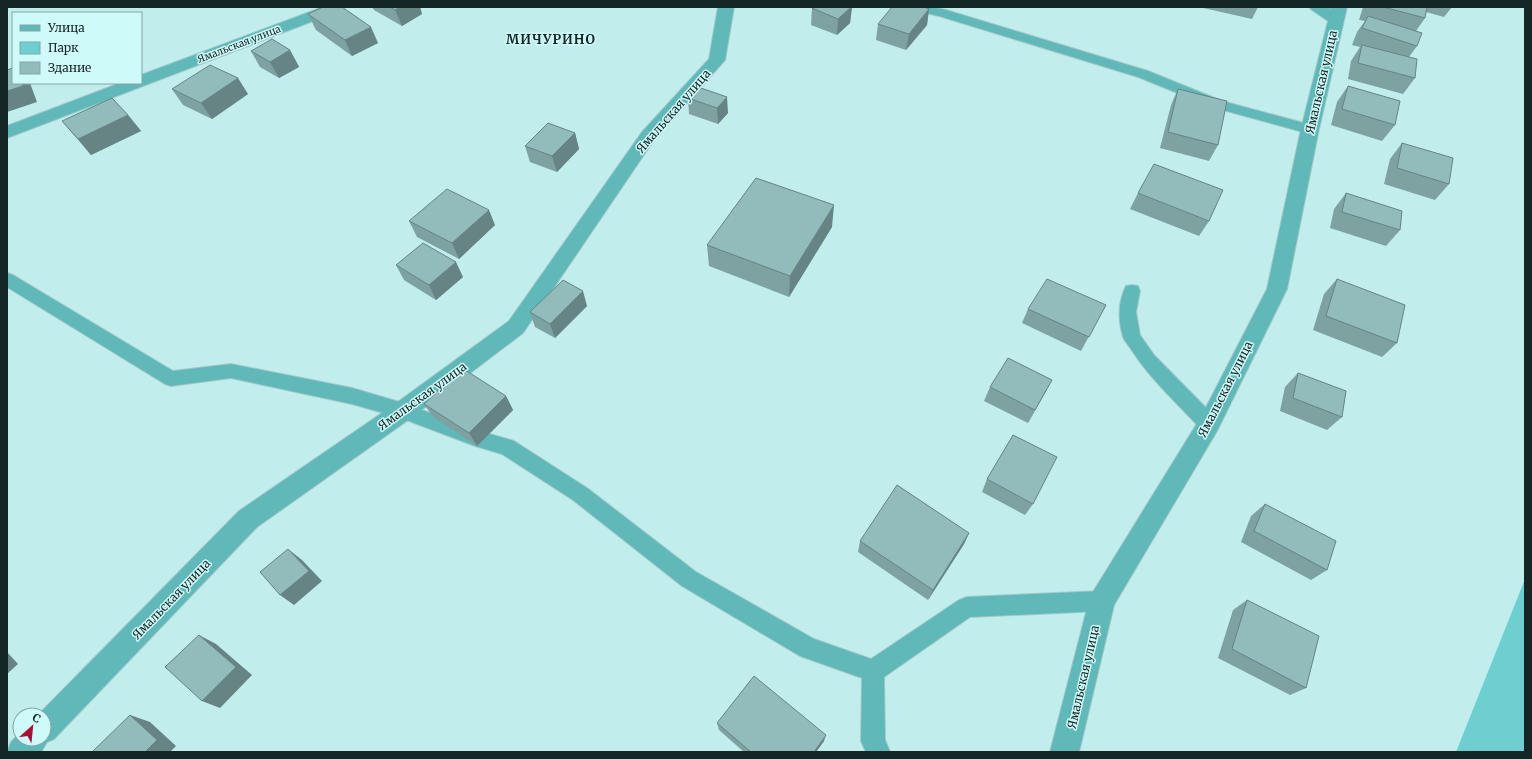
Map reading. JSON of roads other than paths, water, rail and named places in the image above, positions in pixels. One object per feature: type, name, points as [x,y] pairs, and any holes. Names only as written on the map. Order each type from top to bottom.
[{"type":"street","name":"Ямальская улица","points":[[142,81],[337,7]]},
{"type":"street","name":"Ямальская улица","points":[[52,721],[248,520],[403,411],[516,327],[648,136],[717,60],[726,7]]},
{"type":"street","points":[[1317,7],[1338,13]]},
{"type":"street","name":"Ямальская улица","points":[[1067,751],[1102,601],[1209,424],[1277,289],[1310,129],[1338,13]]},
{"type":"street","points":[[7,132],[133,84]]},
{"type":"lane","points":[[916,7],[942,13],[1143,74],[1217,104],[1310,129]]},
{"type":"lane","points":[[7,279],[171,379],[231,371],[352,396],[403,411],[475,438],[507,447],[580,494],[689,579],[808,648],[873,670]]},
{"type":"lane","points":[[1132,292],[1127,312],[1132,337],[1148,360],[1209,424]]},
{"type":"lane","points":[[873,670],[968,607],[1102,601]]},
{"type":"lane","points":[[873,670],[873,741],[878,752]]},
{"type":"district","name":"МИЧУРИНО","points":[[551,39]]}]
